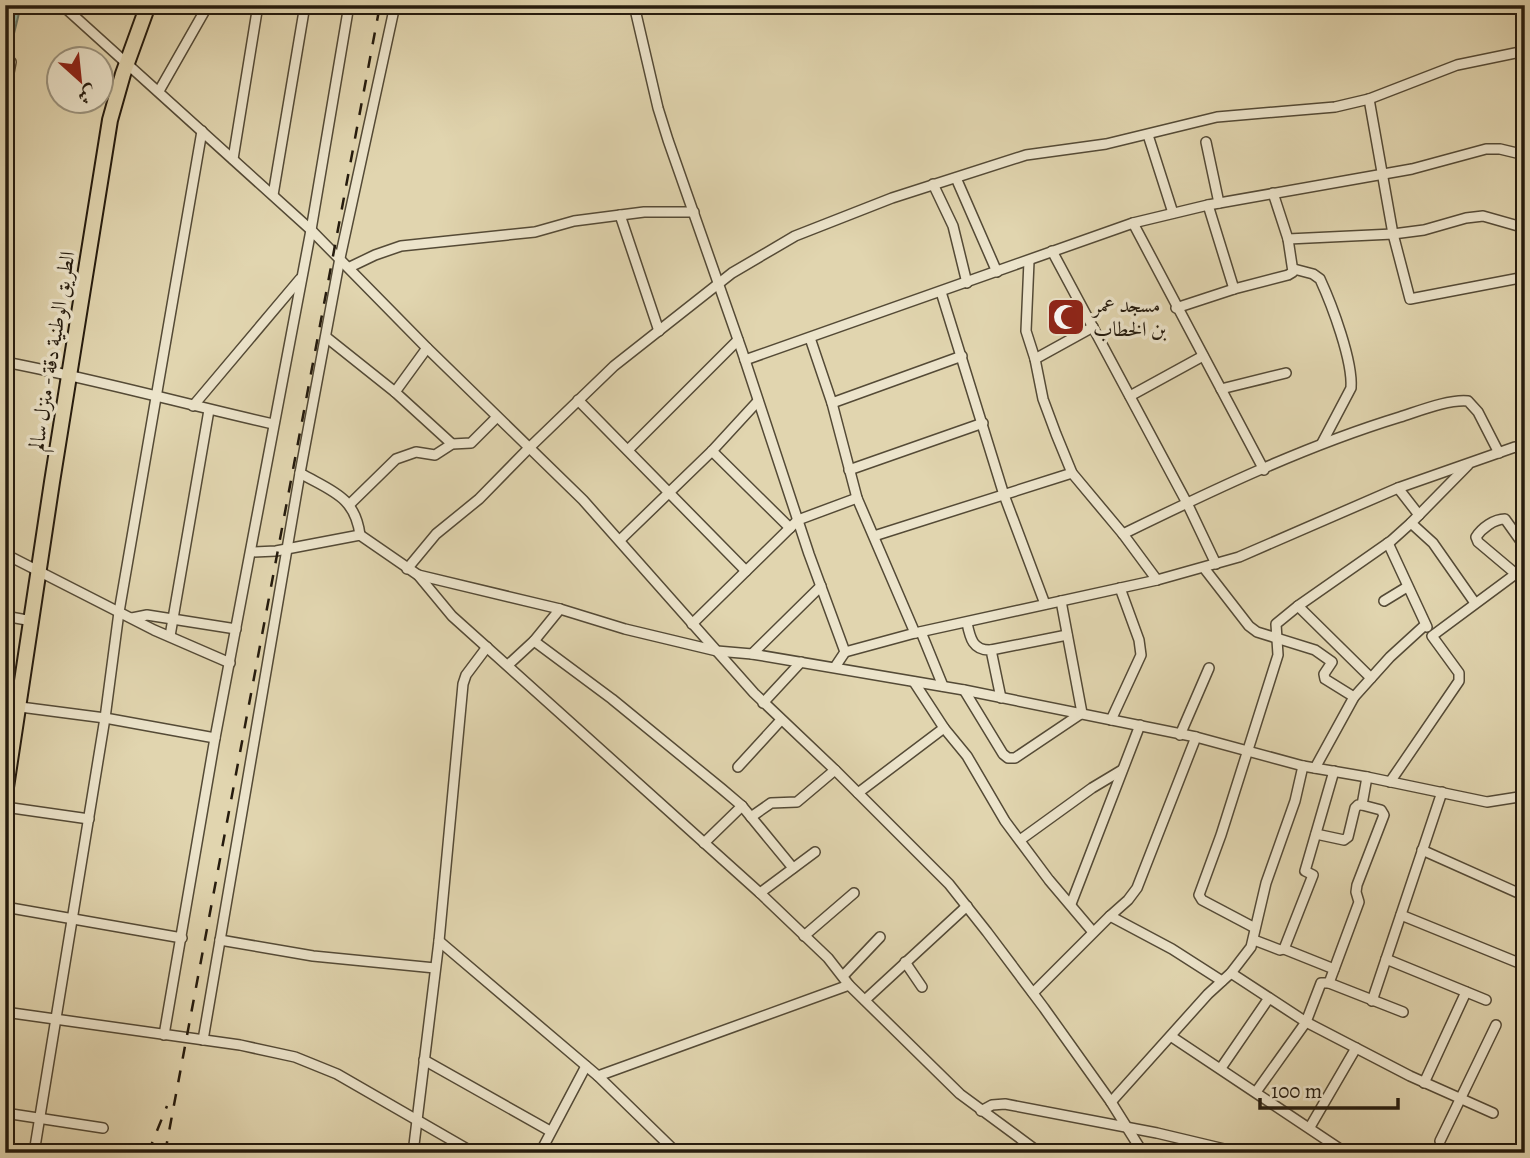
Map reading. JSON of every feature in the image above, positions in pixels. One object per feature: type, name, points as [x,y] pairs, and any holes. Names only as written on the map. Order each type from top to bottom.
[{"type":"main road","name":"الطريق الوطنية دقة - منزل سالم","points":[[5,794],[12,706],[40,574],[110,120],[148,5]]},
{"type":"main road","name":"الطريق الوطنية دقة - منزل سالم","points":[[135,42],[159,5]]},
{"type":"street","points":[[62,5],[340,258],[620,540],[763,703],[835,770],[967,906],[1111,1102],[1143,1153]]},
{"type":"street","points":[[159,91],[208,5]]},
{"type":"street","points":[[233,159],[258,5]]},
{"type":"street","points":[[272,195],[305,5]]},
{"type":"street","points":[[164,1035],[215,738],[311,230],[349,7],[327,5]]},
{"type":"street","points":[[203,1040],[300,473],[340,258],[395,5]]},
{"type":"street","points":[[634,5],[658,108],[845,652]]},
{"type":"street","points":[[407,569],[436,534],[480,499],[614,366],[732,273],[796,236],[892,198],[1026,155],[1106,144],[1217,117],[1335,107],[1369,99],[1457,65],[1525,51]]},
{"type":"street","points":[[5,94],[11,62]]},
{"type":"street","points":[[1369,99],[1393,234],[1410,299],[1525,277]]},
{"type":"street","points":[[33,1153],[89,819],[119,612],[202,131]]},
{"type":"street","points":[[1148,135],[1173,213]]},
{"type":"street","points":[[1206,142],[1219,203]]},
{"type":"street","points":[[745,360],[1133,223],[1208,205],[1412,169],[1486,149],[1500,149],[1525,155]]},
{"type":"street","points":[[956,178],[997,272]]},
{"type":"street","points":[[933,184],[953,226],[967,283]]},
{"type":"street","points":[[1273,193],[1288,239],[1294,269]]},
{"type":"street","points":[[1208,205],[1234,289]]},
{"type":"street","points":[[349,267],[401,246],[535,232],[574,220],[645,212],[694,212]]},
{"type":"street","points":[[620,215],[659,331]]},
{"type":"street","points":[[1288,239],[1393,234],[1424,230],[1483,216],[1525,228]]},
{"type":"street","points":[[1133,223],[1264,470]]},
{"type":"street","points":[[1052,251],[1187,503],[1216,564]]},
{"type":"street","points":[[1030,261],[1026,331],[1043,399],[1072,473],[1157,580]]},
{"type":"street","points":[[1176,308],[1288,275],[1294,269]]},
{"type":"street","points":[[1294,269],[1313,274],[1320,279],[1352,381],[1351,388],[1322,443]]},
{"type":"street","points":[[193,406],[302,277]]},
{"type":"street","points":[[941,292],[1004,495],[1045,604]]},
{"type":"street","points":[[1035,359],[1093,327]]},
{"type":"street","points":[[326,337],[395,392],[452,444]]},
{"type":"street","points":[[810,338],[832,403],[857,498],[943,686]]},
{"type":"street","points":[[628,450],[738,340]]},
{"type":"street","points":[[395,392],[427,348]]},
{"type":"street","points":[[832,403],[962,356]]},
{"type":"street","points":[[1130,396],[1203,356]]},
{"type":"street","points":[[5,362],[69,374],[209,411],[273,424]]},
{"type":"street","points":[[1221,388],[1286,373]]},
{"type":"street","points":[[578,400],[747,571]]},
{"type":"street","points":[[1123,534],[1322,443],[1416,412],[1464,400],[1475,407],[1499,453]]},
{"type":"street","points":[[620,540],[712,451],[758,401]]},
{"type":"street","points":[[170,636],[209,411]]},
{"type":"street","points":[[350,504],[396,459],[416,452],[435,455],[452,444],[469,444],[498,416]]},
{"type":"street","points":[[849,470],[983,423]]},
{"type":"street","points":[[835,667],[845,652],[918,632],[1157,580],[1260,550],[1398,488],[1515,447],[1520,449],[1525,458]]},
{"type":"street","points":[[712,451],[790,528]]},
{"type":"street","points":[[1255,928],[1202,900],[1199,895],[1219,842],[1280,650],[1276,624],[1388,543],[1470,464]]},
{"type":"street","points":[[300,473],[350,504],[359,521],[360,535]]},
{"type":"street","points":[[874,536],[1072,473]]},
{"type":"street","points":[[1398,488],[1419,515]]},
{"type":"street","points":[[692,624],[798,520],[857,498]]},
{"type":"street","points":[[1516,574],[1475,537],[1488,525],[1505,519],[1525,547]]},
{"type":"street","points":[[1411,523],[1433,544],[1475,603]]},
{"type":"street","points":[[251,552],[288,549],[360,535]]},
{"type":"street","points":[[360,535],[418,575],[560,608],[625,629],[717,651],[835,667],[1082,713],[1196,737],[1303,766],[1487,802],[1525,796]]},
{"type":"street","points":[[1388,543],[1425,625],[1459,673],[1459,681],[1390,782]]},
{"type":"street","points":[[5,554],[40,574],[230,663]]},
{"type":"street","points":[[1433,636],[1525,567]]},
{"type":"street","points":[[1204,568],[1249,626],[1257,632],[1315,650],[1331,660],[1324,677],[1354,697]]},
{"type":"street","points":[[418,575],[452,616],[760,893],[828,958],[849,985],[960,1094],[1040,1153]]},
{"type":"street","points":[[752,654],[821,586]]},
{"type":"street","points":[[1384,601],[1408,587]]},
{"type":"street","points":[[1111,720],[1141,654],[1139,640],[1120,588]]},
{"type":"street","points":[[1061,601],[1082,713]]},
{"type":"street","points":[[1298,606],[1371,678]]},
{"type":"street","points":[[508,666],[534,641],[560,608]]},
{"type":"street","points":[[132,618],[147,615],[236,629]]},
{"type":"street","points":[[5,617],[32,621]]},
{"type":"street","points":[[967,623],[974,645],[982,649],[992,650],[1068,635]]},
{"type":"street","points":[[1315,768],[1340,718],[1354,697],[1409,638],[1425,625]]},
{"type":"street","points":[[534,641],[612,699],[742,806],[793,868]]},
{"type":"street","points":[[413,1153],[439,941],[463,684],[466,674],[487,647]]},
{"type":"street","points":[[992,650],[1001,698]]},
{"type":"street","points":[[763,703],[801,663]]},
{"type":"street","points":[[1180,735],[1209,668]]},
{"type":"street","points":[[914,682],[944,728],[967,756],[1005,821],[1049,880],[1093,932]]},
{"type":"street","points":[[964,690],[1008,758],[1015,758],[1082,713]]},
{"type":"street","points":[[12,706],[105,718],[215,738]]},
{"type":"street","points":[[738,767],[781,720]]},
{"type":"street","points":[[1071,904],[1140,725]]},
{"type":"street","points":[[858,793],[944,728]]},
{"type":"street","points":[[1033,993],[1093,932],[1123,906],[1136,888],[1196,737]]},
{"type":"street","points":[[1111,1102],[1231,973],[1254,940],[1265,883],[1295,801],[1303,766]]},
{"type":"street","points":[[751,817],[771,803],[797,802],[835,770]]},
{"type":"street","points":[[1020,840],[1122,770]]},
{"type":"street","points":[[1284,948],[1313,875],[1305,871],[1334,771]]},
{"type":"street","points":[[1362,805],[1367,777]]},
{"type":"street","points":[[1372,1001],[1442,792]]},
{"type":"street","points":[[1316,834],[1345,840],[1358,805],[1381,810],[1384,815],[1357,886],[1359,902],[1329,983]]},
{"type":"street","points":[[704,843],[742,806]]},
{"type":"street","points":[[5,807],[89,819]]},
{"type":"street","points":[[1422,850],[1525,897]]},
{"type":"street","points":[[760,893],[815,852]]},
{"type":"street","points":[[804,936],[854,893]]},
{"type":"street","points":[[865,1000],[967,906]]},
{"type":"street","points":[[5,907],[182,938]]},
{"type":"street","points":[[1401,915],[1519,964]]},
{"type":"street","points":[[1110,916],[1172,949],[1222,981]]},
{"type":"street","points":[[843,976],[880,937]]},
{"type":"street","points":[[220,940],[313,956],[435,968]]},
{"type":"street","points":[[1254,940],[1280,950],[1284,948],[1334,969]]},
{"type":"street","points":[[439,941],[598,1076],[677,1153]]},
{"type":"street","points":[[1386,959],[1486,1000]]},
{"type":"street","points":[[905,961],[922,987]]},
{"type":"street","points":[[1231,973],[1306,1022],[1424,1083],[1493,1113]]},
{"type":"street","points":[[1256,1092],[1306,1022],[1320,984],[1329,983],[1403,1012]]},
{"type":"street","points":[[598,1076],[849,985]]},
{"type":"street","points":[[1424,1083],[1466,992]]},
{"type":"street","points":[[1221,1068],[1269,998]]},
{"type":"street","points":[[5,1012],[240,1045],[295,1057],[337,1074],[474,1153]]},
{"type":"street","points":[[1440,1140],[1496,1025]]},
{"type":"street","points":[[1172,1037],[1346,1153]]},
{"type":"street","points":[[1310,1127],[1356,1048]]},
{"type":"street","points":[[424,1060],[550,1131]]},
{"type":"street","points":[[540,1153],[586,1066]]},
{"type":"street","points":[[981,1111],[992,1105],[1005,1104],[1241,1153]]},
{"type":"street","points":[[5,1113],[103,1128]]},
{"type":"shaded area","points":[[5,5],[21,5],[5,70]]},
{"type":"railway","points":[[165,1153],[380,5]]},
{"type":"railway","points":[[148,1153],[167,1106]]},
{"type":"place","name":"مسجد عمر بن الخطاب","points":[[1066,317]]}]
